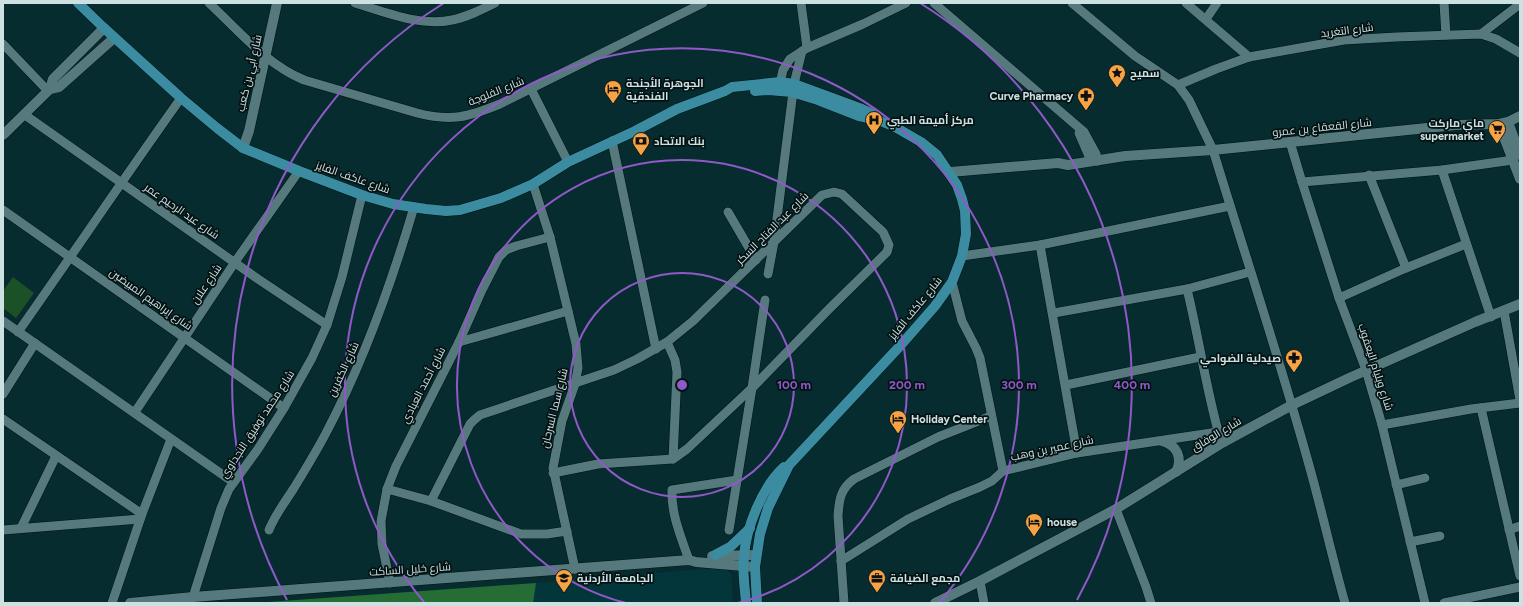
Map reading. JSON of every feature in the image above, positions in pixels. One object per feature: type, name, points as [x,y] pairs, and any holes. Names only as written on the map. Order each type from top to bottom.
[{"type":"main road","name":"شارع عاكف الفايز","points":[[78,3],[114,38],[181,98],[242,148],[362,195],[393,204],[446,211],[460,210],[501,198],[533,184],[568,162],[635,131],[677,109],[725,92],[732,87],[779,86],[793,88],[862,109],[871,113],[878,120],[895,127],[921,142],[937,155],[950,172],[957,185],[962,198],[964,211],[966,234],[962,256],[952,282],[935,306],[915,329],[790,465],[762,522],[755,567],[757,603]]},
{"type":"main road","name":"شارع عاكف الفايز","points":[[746,603],[744,561],[750,528],[766,490],[781,470],[790,465]]},
{"type":"main road","points":[[715,555],[730,547],[750,528]]},
{"type":"street","name":"شارع الفلوجة","points":[[209,3],[265,56],[291,74],[304,80],[435,118],[453,118],[476,114],[500,104],[532,89],[691,6],[703,3]]},
{"type":"street","name":"شارع أبي بن كعب","points":[[242,148],[249,130],[277,3]]},
{"type":"street","points":[[355,3],[409,18],[437,21],[451,20],[470,15],[495,3]]},
{"type":"street","points":[[768,274],[774,242],[793,88],[805,50],[801,3]]},
{"type":"street","points":[[779,86],[783,70],[787,62],[805,50],[906,3]]},
{"type":"street","points":[[934,3],[1084,132],[1094,158]]},
{"type":"street","points":[[1072,3],[1135,56],[1178,85],[1189,100],[1213,150],[1292,405],[1345,603]]},
{"type":"street","points":[[1186,3],[1249,57]]},
{"type":"street","points":[[1206,19],[1217,3]]},
{"type":"street","points":[[1444,3],[1446,35]]},
{"type":"street","points":[[1482,34],[1520,4]]},
{"type":"street","points":[[3,135],[49,90],[53,79],[104,28]]},
{"type":"street","name":"شارع التغريد","points":[[1178,85],[1249,57],[1344,40],[1482,34],[1496,39],[1520,52]]},
{"type":"street","points":[[49,90],[59,87],[114,38]]},
{"type":"street","points":[[3,44],[49,90]]},
{"type":"street","points":[[532,89],[568,162]]},
{"type":"street","points":[[18,332],[121,182],[181,98]]},
{"type":"street","name":"شارع عبد الرحيم عمر","points":[[24,115],[235,262],[327,324]]},
{"type":"street","name":"شارع القعقاع بن عمرو","points":[[950,172],[1058,163],[1066,159],[1213,150],[1456,125],[1503,123],[1520,116]]},
{"type":"street","points":[[1503,123],[1517,158],[1520,179]]},
{"type":"street","points":[[612,141],[656,349]]},
{"type":"street","name":"شارع ويليام اليعقوب","points":[[1290,142],[1339,298],[1366,370],[1382,425],[1425,603]]},
{"type":"street","points":[[1302,182],[1369,175],[1442,170],[1517,158]]},
{"type":"street","points":[[1442,170],[1491,317]]},
{"type":"street","name":"شارع علان","points":[[136,412],[235,262],[299,171]]},
{"type":"street","points":[[1369,175],[1406,268]]},
{"type":"street","name":"شارع سما السرحان","points":[[533,184],[550,238],[568,311],[578,368],[575,384],[562,422],[553,464],[553,473],[568,531],[575,569]]},
{"type":"street","name":"شارع عبد الفتاح السكر","points":[[431,501],[462,438],[474,420],[480,416],[614,370],[656,349],[693,321],[822,195],[838,192],[842,194],[883,232],[888,242],[889,248],[887,252],[752,388],[696,442],[673,459]]},
{"type":"street","name":"شارع محمد توفيق النجداوي","points":[[193,597],[221,508],[233,482],[258,449],[284,408],[312,358],[327,324],[342,276],[362,195]]},
{"type":"street","points":[[962,256],[1040,245],[1230,206]]},
{"type":"street","name":"شارع الكفرين","points":[[269,530],[275,517],[310,462],[326,433],[365,350],[398,263],[414,207]]},
{"type":"street","name":"شارع إبراهيم المبيضين","points":[[3,210],[284,408]]},
{"type":"street","points":[[728,212],[756,260]]},
{"type":"street","name":"شارع أحمد العبادي","points":[[390,583],[381,533],[381,521],[387,489],[396,466],[459,342],[482,290],[499,257],[506,250],[516,246],[550,238]]},
{"type":"street","points":[[1339,298],[1406,268],[1466,244]]},
{"type":"street","points":[[1040,245],[1054,313],[1077,453]]},
{"type":"street","points":[[1054,313],[1187,289],[1250,272]]},
{"type":"street","points":[[952,282],[962,321],[980,358],[1003,471]]},
{"type":"street","points":[[1187,289],[1200,357],[1222,443]]},
{"type":"street","points":[[729,530],[765,300]]},
{"type":"street","name":"شارع الوفاق","points":[[935,603],[980,581],[1116,509],[1222,443],[1292,405],[1366,370],[1520,304]]},
{"type":"street","points":[[459,342],[568,311]]},
{"type":"street","points":[[1382,425],[1520,402],[1504,311]]},
{"type":"street","points":[[3,321],[136,412],[233,482]]},
{"type":"street","points":[[553,473],[598,464],[673,459],[677,372],[675,360],[667,342]]},
{"type":"street","points":[[3,394],[35,343]]},
{"type":"street","points":[[1066,385],[1200,357]]},
{"type":"street","points":[[1481,408],[1520,576]]},
{"type":"street","points":[[844,603],[838,537],[839,503],[843,490],[854,480],[938,437],[991,416]]},
{"type":"street","points":[[3,419],[141,517]]},
{"type":"street","name":"شارع عمير بن وهب","points":[[841,561],[908,519],[992,481],[1003,471],[1077,453],[1218,432]]},
{"type":"street","points":[[112,603],[141,517],[171,438]]},
{"type":"street","points":[[1162,441],[1173,446],[1176,450],[1179,461],[1176,472]]},
{"type":"street","points":[[21,528],[56,456]]},
{"type":"street","points":[[1396,485],[1425,478]]},
{"type":"street","points":[[690,560],[674,516],[672,506],[672,490],[737,480]]},
{"type":"street","points":[[387,489],[431,501],[521,534],[546,534],[568,531]]},
{"type":"street","points":[[1116,509],[1151,603]]},
{"type":"street","points":[[3,530],[141,517]]},
{"type":"street","points":[[1509,530],[1520,526]]},
{"type":"street","points":[[1410,542],[1440,536]]},
{"type":"street","name":"شارع خليل الساكت","points":[[130,603],[690,560],[696,557],[715,555],[744,561],[755,567]]},
{"type":"street","name":"شارع خليل الساكت","points":[[690,560],[696,562],[744,561],[756,555]]},
{"type":"street","points":[[980,581],[984,603]]},
{"type":"street","points":[[1444,603],[1482,599],[1520,587]]},
{"type":"shaded area","name":"الجامعة الأردنية","points":[[716,568],[727,570],[731,575],[733,603],[254,603],[536,583]]},
{"type":"green space","points":[[13,277],[34,293],[16,318],[3,308],[3,291]]},
{"type":"green space","points":[[536,583],[533,603],[254,603]]},
{"type":"place","name":"سميح","points":[[1117,88]]},
{"type":"place","name":"الجوهرة الأجنحة الفندقية","points":[[613,104]]},
{"type":"place","name":"Curve Pharmacy","points":[[1086,111]]},
{"type":"place","name":"مركز أميمة الطبي","points":[[874,135]]},
{"type":"place","name":"ماي ماركت supermarket","points":[[1497,144]]},
{"type":"place","name":"بنك الاتحاد","points":[[641,156]]},
{"type":"place","name":"صيدلية الضواحي","points":[[1294,373]]},
{"type":"place","name":"Holiday Center","points":[[898,434]]},
{"type":"place","name":"house","points":[[1034,537]]},
{"type":"place","name":"الجامعة الأردنية","points":[[564,593]]},
{"type":"place","name":"مجمع الضيافة","points":[[877,593]]}]
